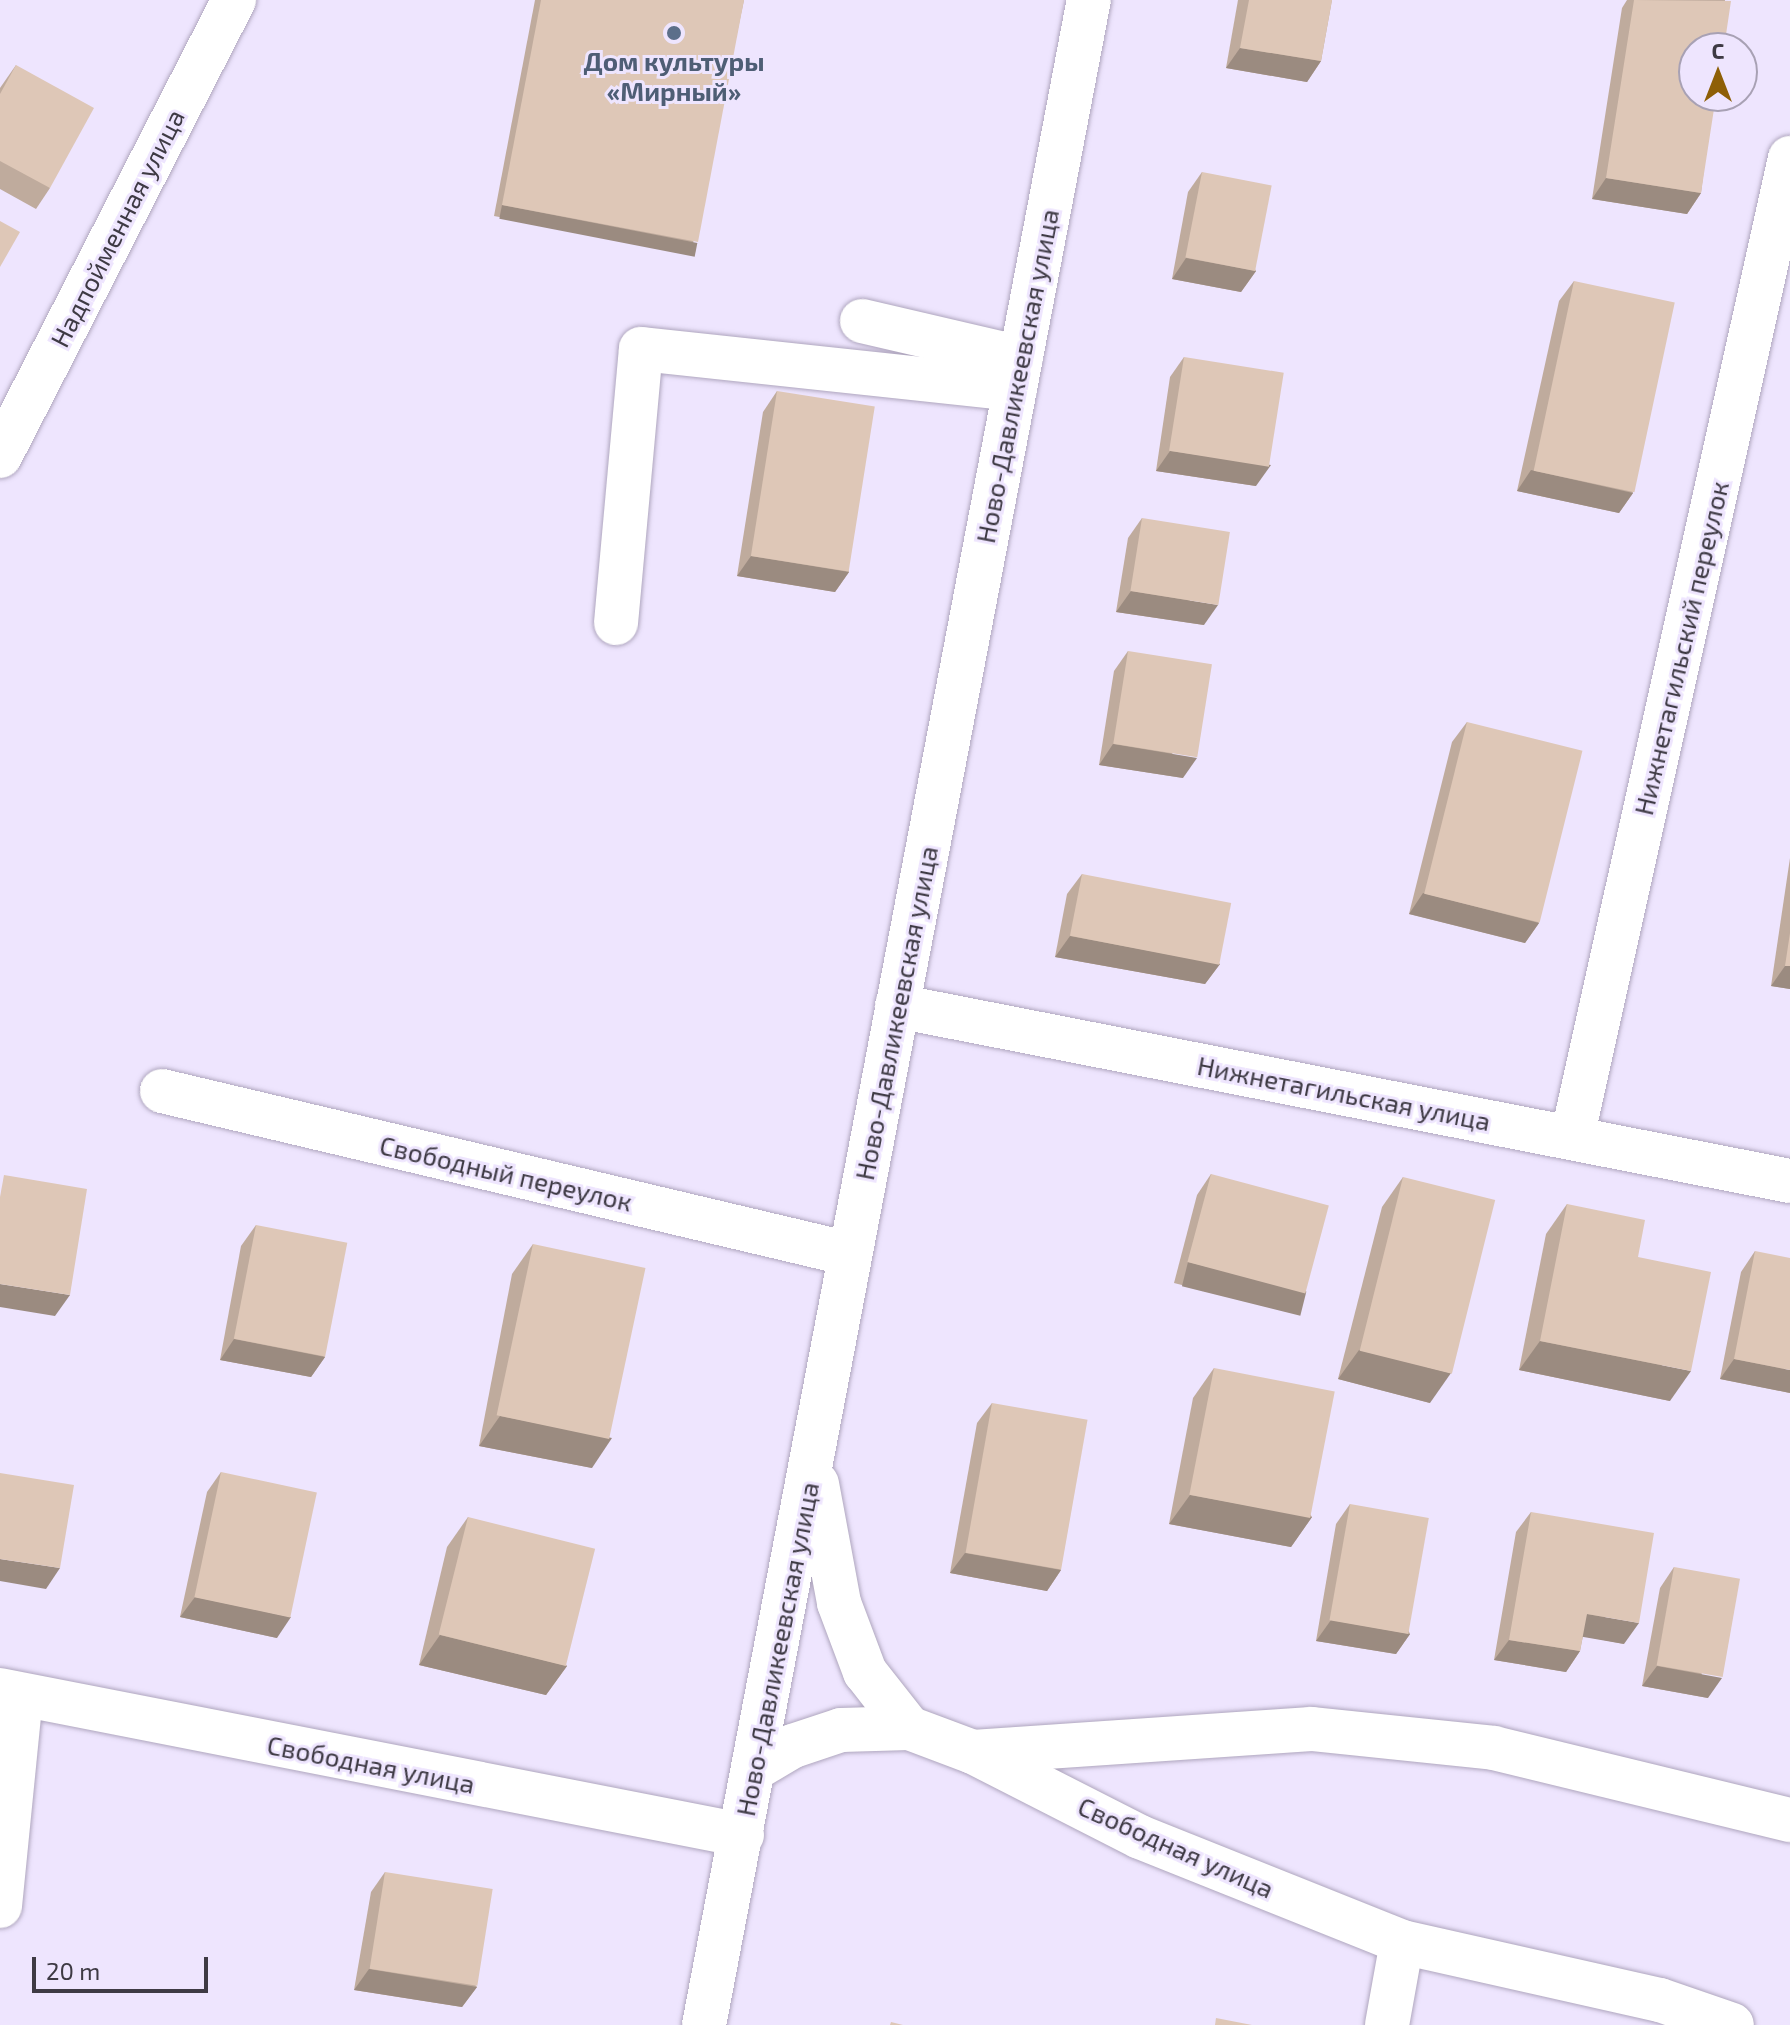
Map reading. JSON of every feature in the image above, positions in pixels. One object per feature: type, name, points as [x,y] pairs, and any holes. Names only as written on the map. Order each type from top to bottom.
[{"type":"street","name":"Надпойменная улица","points":[[0,456],[234,0]]},
{"type":"street","name":"Ново-Давликеевская улица","points":[[704,2025],[1089,0]]},
{"type":"street","name":"Нижнетагильский переулок","points":[[1572,1138],[1790,158]]},
{"type":"street","points":[[862,321],[1018,374]]},
{"type":"street","points":[[616,623],[641,349],[1018,374]]},
{"type":"street","name":"Нижнетагильская улица","points":[[897,1006],[1790,1181]]},
{"type":"street","name":"Свободный переулок","points":[[162,1091],[850,1254]]},
{"type":"street","points":[[812,1458],[839,1603],[865,1672],[909,1728]]},
{"type":"street","points":[[0,1906],[10,1694]]},
{"type":"street","name":"Свободная улица","points":[[10,1694],[742,1835]]},
{"type":"street","points":[[754,1769],[793,1746],[841,1730],[909,1728]]},
{"type":"street","name":"Свободная улица","points":[[909,1728],[973,1752],[1140,1837],[1402,1942],[1660,2000],[1732,2025]]},
{"type":"street","points":[[973,1752],[1311,1729],[1494,1748],[1790,1820]]},
{"type":"street","points":[[1387,2025],[1402,1942]]},
{"type":"building","points":[[541,0],[744,0],[698,242],[502,205]]},
{"type":"building","points":[[1249,0],[1332,0],[1321,61],[1240,48]]},
{"type":"building","points":[[1634,0],[1731,1],[1726,32],[1678,32],[1678,112],[1714,112],[1701,193],[1606,178]]},
{"type":"building","points":[[16,65],[94,108],[50,188],[0,161],[0,94]]},
{"type":"building","points":[[1202,172],[1272,186],[1255,271],[1185,257]]},
{"type":"building","points":[[0,221],[20,232],[0,267]]},
{"type":"building","points":[[1574,281],[1675,302],[1634,492],[1534,471]]},
{"type":"building","points":[[1184,357],[1284,373],[1269,467],[1169,451]]},
{"type":"building","points":[[777,391],[875,406],[849,571],[751,556]]},
{"type":"building","points":[[1142,518],[1230,532],[1218,605],[1130,591]]},
{"type":"building","points":[[1128,651],[1212,664],[1197,757],[1113,744]]},
{"type":"building","points":[[1467,722],[1582,751],[1540,923],[1424,894]]},
{"type":"building","points":[[1082,874],[1231,903],[1219,965],[1070,936]]},
{"type":"building","points":[[1790,933],[1790,966],[1785,966]]},
{"type":"building","points":[[1211,1174],[1329,1206],[1305,1293],[1187,1262]]},
{"type":"building","points":[[4,1175],[87,1189],[70,1295],[0,1284],[0,1197]]},
{"type":"building","points":[[1403,1177],[1495,1200],[1452,1374],[1360,1351]]},
{"type":"building","points":[[1567,1204],[1645,1220],[1638,1257],[1711,1272],[1691,1371],[1540,1341]]},
{"type":"building","points":[[256,1225],[347,1243],[325,1357],[234,1339]]},
{"type":"building","points":[[533,1244],[645,1268],[609,1439],[497,1415]]},
{"type":"building","points":[[1755,1251],[1790,1258],[1790,1370],[1734,1359]]},
{"type":"building","points":[[1214,1368],[1335,1391],[1310,1518],[1189,1495]]},
{"type":"building","points":[[992,1403],[1088,1420],[1061,1570],[966,1553]]},
{"type":"building","points":[[221,1472],[317,1492],[290,1618],[194,1597]]},
{"type":"building","points":[[0,1473],[74,1485],[60,1568],[0,1559]]},
{"type":"building","points":[[1350,1504],[1429,1518],[1408,1634],[1330,1620]]},
{"type":"building","points":[[1531,1512],[1654,1533],[1639,1623],[1587,1614],[1580,1651],[1509,1640]]},
{"type":"building","points":[[468,1517],[595,1549],[566,1666],[439,1634]]},
{"type":"building","points":[[1674,1567],[1740,1579],[1723,1677],[1657,1665]]},
{"type":"building","points":[[385,1872],[493,1889],[477,1986],[370,1969]]},
{"type":"building","points":[[1216,2018],[1252,2025],[1215,2025]]},
{"type":"place","name":"Дом культуры «Мирный»","points":[[674,33]]}]
